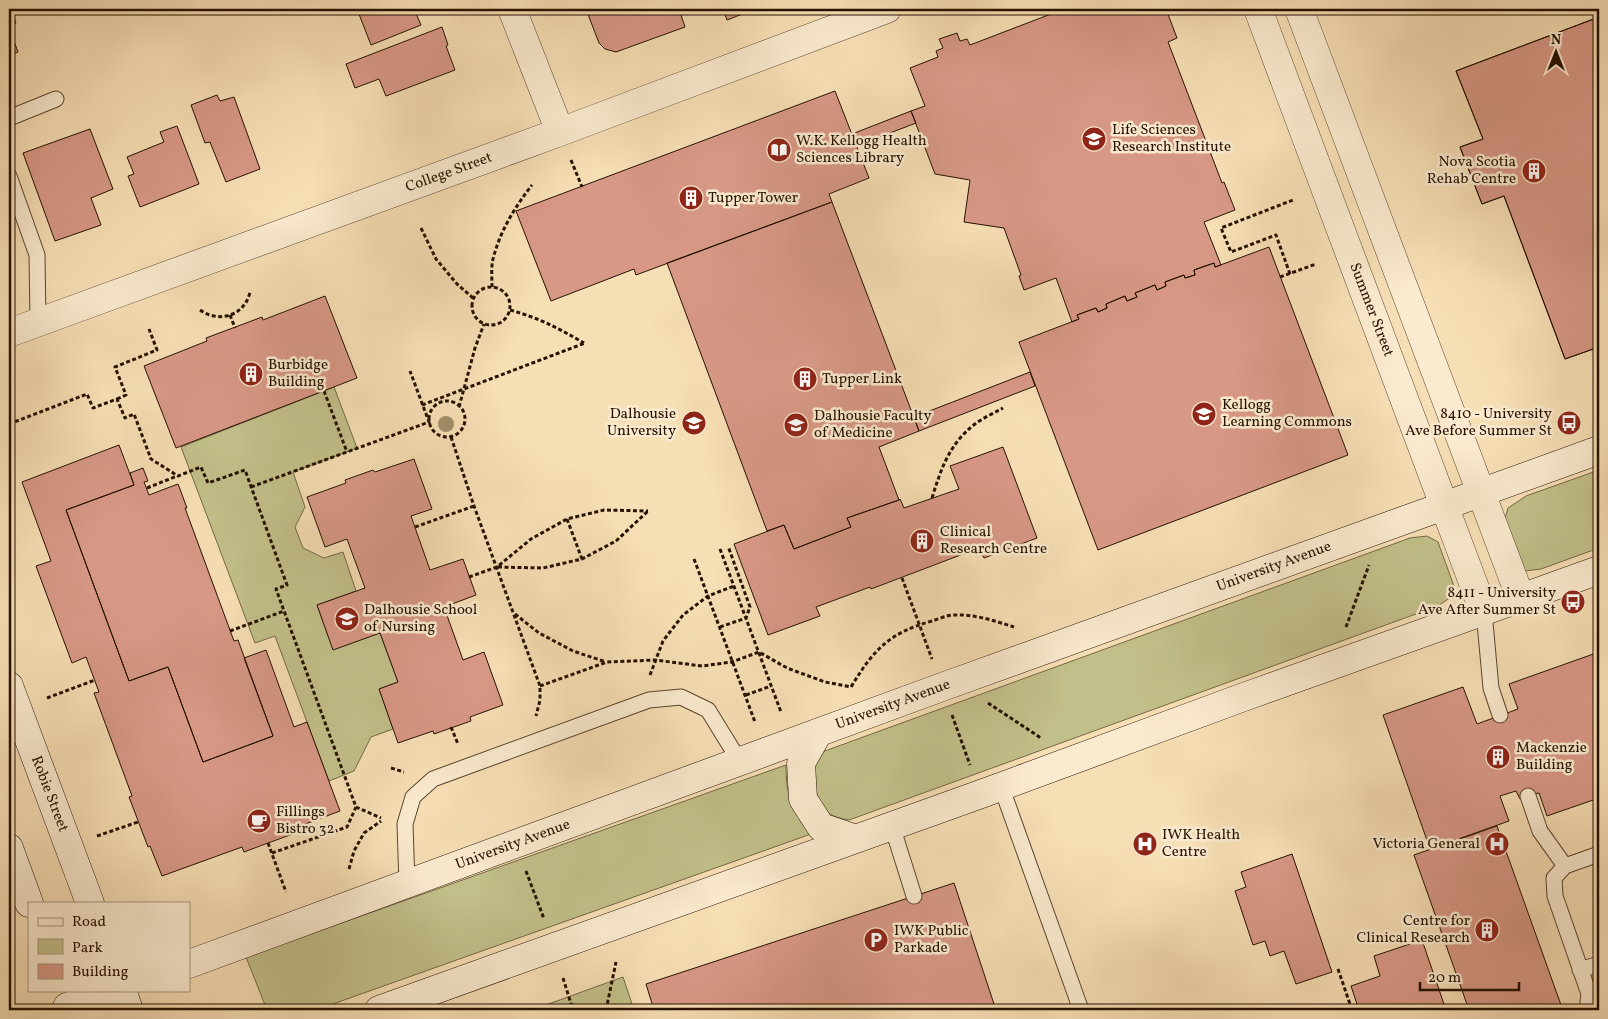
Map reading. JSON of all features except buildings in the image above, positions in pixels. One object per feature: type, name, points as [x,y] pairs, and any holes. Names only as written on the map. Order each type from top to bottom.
[{"type":"street","points":[[512,9],[560,132]]},
{"type":"street","name":"College Street","points":[[9,333],[560,132],[887,9]]},
{"type":"street","name":"Summer Street","points":[[1258,9],[1484,612]]},
{"type":"street","points":[[1299,9],[1521,599]]},
{"type":"street","name":"University Avenue","points":[[190,964],[956,682],[1599,450]]},
{"type":"street","points":[[379,1010],[1599,570]]},
{"type":"street","name":"Robie Street","points":[[9,686],[90,902]]},
{"type":"street","points":[[818,733],[802,763],[803,799],[821,827],[856,839]]},
{"type":"street","points":[[9,848],[29,902]]},
{"type":"street","points":[[64,1005],[107,992]]},
{"type":"street","points":[[123,992],[129,1010]]},
{"type":"lane","points":[[9,118],[56,99]]},
{"type":"lane","points":[[9,176],[37,256],[38,322]]},
{"type":"lane","points":[[1484,612],[1491,688],[1500,715]]},
{"type":"lane","points":[[407,884],[405,824],[413,797],[433,778],[649,700],[681,697],[708,710],[740,762]]},
{"type":"lane","points":[[1001,786],[1081,1010]]},
{"type":"lane","points":[[1528,796],[1540,831],[1565,866]]},
{"type":"lane","points":[[892,826],[914,896]]},
{"type":"lane","points":[[1587,1010],[1589,994],[1555,896],[1554,878],[1565,866],[1599,854]]},
{"type":"lane","points":[[1580,970],[1599,964]]},
{"type":"path","points":[[492,287],[493,260],[502,232],[518,202],[532,185]]},
{"type":"path","points":[[1290,274],[1276,235],[1231,252],[1221,228],[1293,200]]},
{"type":"path","points":[[421,228],[436,259],[457,284],[473,298]]},
{"type":"path","points":[[1280,277],[1316,264]]},
{"type":"path","points":[[492,287],[498,288],[508,296],[510,310],[508,316],[503,321],[497,324],[484,324],[474,316],[471,304],[473,298],[481,289],[492,287]]},
{"type":"path","points":[[200,310],[208,316],[219,318],[230,315],[240,310],[248,301],[250,292]]},
{"type":"path","points":[[422,405],[585,343],[556,326],[510,310]]},
{"type":"path","points":[[230,315],[235,328]]},
{"type":"path","points":[[459,407],[475,348],[484,324]]},
{"type":"path","points":[[9,424],[87,394],[93,408],[126,395],[115,367],[158,350],[149,329]]},
{"type":"path","points":[[410,371],[431,428],[437,434],[451,437],[460,432],[465,422],[463,411],[449,402],[438,404],[431,412],[429,422]]},
{"type":"path","points":[[324,391],[347,452]]},
{"type":"path","points":[[117,398],[125,418],[134,414],[151,459],[178,476]]},
{"type":"path","points":[[932,498],[941,468],[955,444],[975,424],[1003,408]]},
{"type":"path","points":[[251,487],[429,422]]},
{"type":"path","points":[[451,437],[474,506],[540,686],[540,700],[536,716],[529,722]]},
{"type":"path","points":[[146,488],[202,467],[208,483],[245,470],[287,585],[276,589],[356,807],[384,819]]},
{"type":"path","points":[[415,527],[474,506]]},
{"type":"path","points":[[469,577],[497,567],[531,539],[567,519],[604,510],[648,511],[616,541],[582,559],[543,568],[497,567]]},
{"type":"path","points":[[567,519],[582,559]]},
{"type":"path","points":[[1332,666],[1382,528]]},
{"type":"path","points":[[728,546],[750,606],[746,618]]},
{"type":"path","points":[[720,549],[781,712]]},
{"type":"path","points":[[694,558],[756,722]]},
{"type":"path","points":[[649,700],[649,678],[663,641],[683,615],[708,596],[734,586]]},
{"type":"path","points":[[230,631],[284,612]]},
{"type":"path","points":[[514,614],[540,633],[573,651],[606,662]]},
{"type":"path","points":[[759,652],[787,668],[825,682],[851,687],[866,662],[888,639],[919,625],[953,615],[983,617],[1014,627]]},
{"type":"path","points":[[720,627],[746,618]]},
{"type":"path","points":[[540,686],[606,662],[655,660],[702,666],[732,662],[759,652]]},
{"type":"path","points":[[39,700],[95,680]]},
{"type":"path","points":[[956,682],[1073,760]]},
{"type":"path","points":[[745,695],[771,686]]},
{"type":"path","points":[[451,727],[461,751]]},
{"type":"path","points":[[391,768],[404,772],[409,771]]},
{"type":"path","points":[[402,778],[404,772]]},
{"type":"path","points":[[272,853],[346,827],[356,807]]},
{"type":"path","points":[[383,828],[384,819]]},
{"type":"path","points":[[349,869],[354,851],[364,833],[384,819]]},
{"type":"path","points":[[91,838],[138,822]]},
{"type":"path","points":[[268,843],[286,892]]},
{"type":"path","points":[[516,844],[554,947]]},
{"type":"path","points":[[606,1010],[616,962]]},
{"type":"path","points":[[1338,969],[1352,1010]]},
{"type":"green space","points":[[334,387],[357,448],[293,472],[305,507],[295,527],[303,548],[324,558],[343,552],[356,591],[317,605],[333,649],[380,633],[398,682],[379,689],[393,729],[371,737],[354,771],[329,781],[275,636],[255,643],[181,447]]},
{"type":"green space","points":[[1599,470],[1599,548],[1541,569],[1525,571],[1518,562],[1504,522],[1508,508],[1526,496]]},
{"type":"green space","points":[[1427,536],[1438,542],[1454,586],[1451,597],[1438,606],[849,820],[829,813],[819,801],[816,793],[814,763],[822,752],[1410,538]]},
{"type":"green space","points":[[786,765],[787,785],[791,802],[794,810],[811,834],[316,1010],[267,1010],[246,957]]},
{"type":"green space","points":[[623,977],[634,1010],[532,1010]]},
{"type":"place","name":"Life Sciences Research Institute","points":[[1094,139]]},
{"type":"place","name":"W.K. Kellogg Health Sciences Library","points":[[779,150]]},
{"type":"place","name":"Nova Scotia Rehab Centre","points":[[1534,171]]},
{"type":"place","name":"Tupper Tower","points":[[691,198]]},
{"type":"place","name":"Burbidge Building","points":[[251,374]]},
{"type":"place","name":"Tupper Link","points":[[805,379]]},
{"type":"place","name":"Kellogg Learning Commons","points":[[1204,414]]},
{"type":"place","name":"Dalhousie University","points":[[694,423]]},
{"type":"place","name":"8410 - University Ave Before Summer St","points":[[1569,423]]},
{"type":"place","name":"Dalhousie Faculty of Medicine","points":[[796,425]]},
{"type":"place","name":"Clinical Research Centre","points":[[922,541]]},
{"type":"place","name":"8411 - University Ave After Summer St","points":[[1573,602]]},
{"type":"place","name":"Dalhousie School of Nursing","points":[[347,619]]},
{"type":"place","name":"Mackenzie Building","points":[[1498,757]]},
{"type":"place","name":"Fillings Bistro 32","points":[[259,821]]},
{"type":"place","name":"IWK Health Centre","points":[[1145,844]]},
{"type":"place","name":"Victoria General","points":[[1497,844]]},
{"type":"place","name":"Centre for Clinical Research","points":[[1487,930]]},
{"type":"place","name":"IWK Public Parkade","points":[[876,940]]}]
